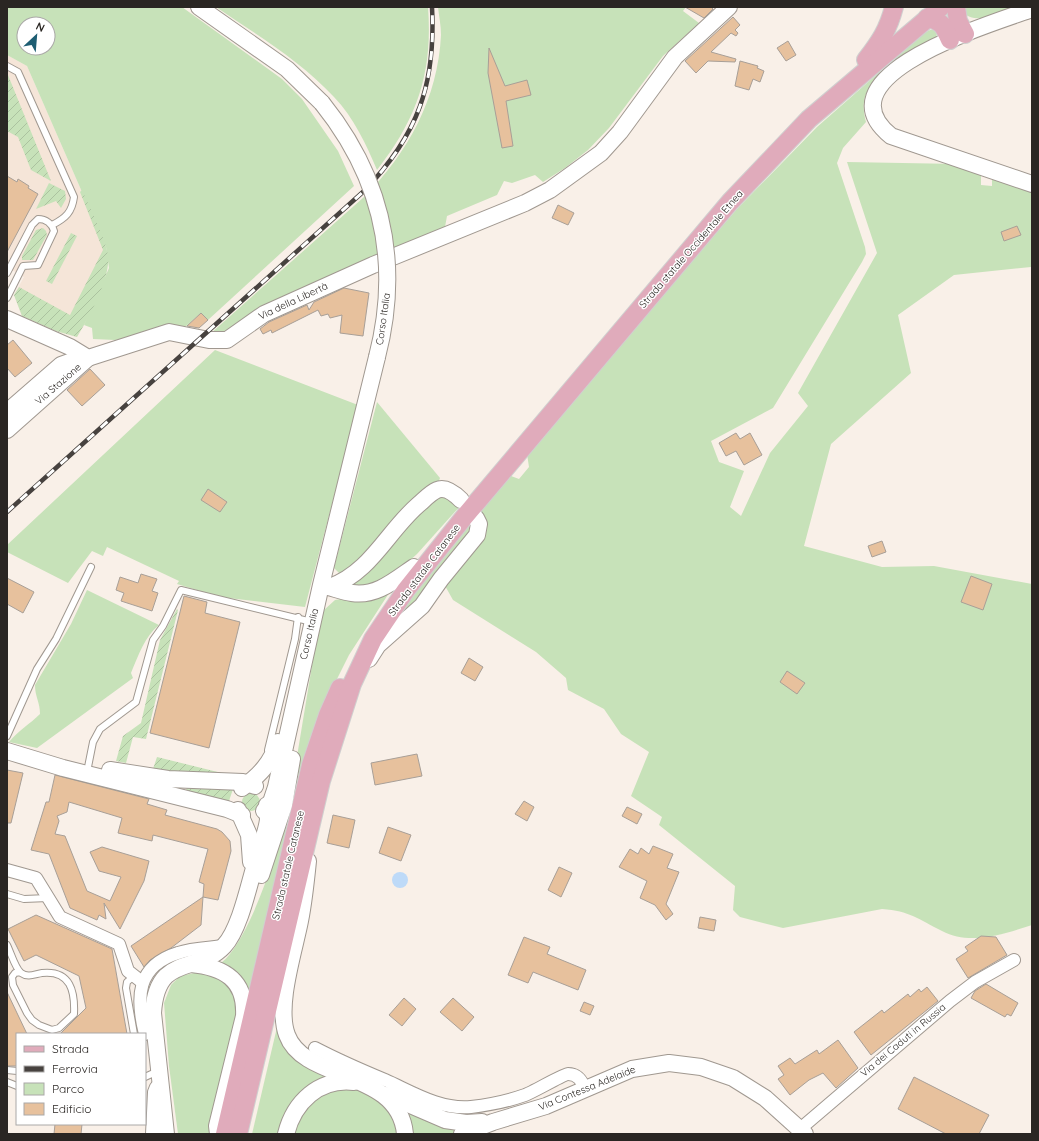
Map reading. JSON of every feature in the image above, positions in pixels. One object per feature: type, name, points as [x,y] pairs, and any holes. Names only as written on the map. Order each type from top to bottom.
[{"type":"main road","points":[[844,88],[883,37],[890,25],[894,7]]},
{"type":"main road","name":"Strada statale Occidentale Etnea","points":[[467,511],[730,202],[809,118],[926,13],[941,7]]},
{"type":"main road","points":[[956,7],[958,21],[957,37]]},
{"type":"main road","points":[[926,13],[957,37]]},
{"type":"main road","name":"Strada statale Catanese","points":[[225,1134],[318,740],[346,674],[364,641],[399,587],[414,567],[467,511]]},
{"type":"main road","name":"Strada statale Catanese","points":[[238,1134],[321,781],[352,684],[373,639],[406,590],[467,511]]},
{"type":"street","name":"Corso Italia","points":[[199,7],[287,69],[322,103],[335,119],[357,155],[374,193],[384,234],[387,261],[388,296],[383,330],[325,586],[306,625],[295,698]]},
{"type":"street","name":"Via della Libertà","points":[[88,358],[169,332],[209,340],[227,340],[264,314],[373,265],[544,194],[596,157],[620,132],[675,57],[729,7]]},
{"type":"street","points":[[1032,9],[957,37],[918,56],[894,71],[882,81],[873,99],[875,119],[880,128],[891,136],[1032,184]]},
{"type":"street","points":[[7,319],[70,347],[88,358]]},
{"type":"street","name":"Via Stazione","points":[[7,412],[61,365],[72,360],[88,358]]},
{"type":"street","name":"Via Stazione","points":[[7,430],[88,358]]},
{"type":"street","points":[[325,586],[355,574],[372,558],[407,514],[438,489],[447,490],[454,493],[467,511]]},
{"type":"street","points":[[325,586],[352,594],[369,593],[383,588],[414,567]]},
{"type":"street","points":[[163,1132],[160,1071],[153,1013],[156,994],[165,977],[180,966],[211,956],[227,942],[247,914],[269,856],[284,805],[299,718],[306,625]]},
{"type":"street","points":[[249,883],[250,843],[235,799],[271,761],[295,698]]},
{"type":"street","points":[[7,751],[64,768],[254,817],[266,808],[276,787],[295,698]]},
{"type":"street","points":[[38,759],[168,779],[248,786],[265,793],[268,821],[240,913],[227,942]]},
{"type":"street","points":[[310,831],[306,891],[284,999],[284,1022],[287,1035],[299,1052],[311,1060],[375,1090],[445,1120],[466,1123],[493,1122]]},
{"type":"street","points":[[7,870],[36,878],[60,918],[119,944],[128,971],[138,979],[139,1000],[145,1033]]},
{"type":"street","points":[[138,979],[177,953],[227,942]]},
{"type":"street","name":"Via dei Caduti in Russia","points":[[802,1132],[950,1001],[975,982],[1014,960]]},
{"type":"street","points":[[187,964],[205,965],[223,971],[234,981],[243,998],[244,1016],[217,1126],[218,1134]]},
{"type":"street","points":[[146,1042],[160,1071]]},
{"type":"street","points":[[315,1048],[338,1061],[431,1101],[452,1106],[470,1107],[525,1095],[552,1083],[566,1074],[574,1075],[580,1079],[585,1089]]},
{"type":"street","name":"Via Contessa Adelaide","points":[[493,1122],[546,1106],[632,1069],[651,1064],[684,1063],[716,1071],[747,1086],[765,1098],[802,1132]]},
{"type":"street","points":[[286,1134],[294,1110],[304,1098],[316,1089],[331,1082],[359,1082]]},
{"type":"street","points":[[375,1090],[392,1102],[401,1118],[405,1134]]},
{"type":"street","points":[[462,1134],[493,1122]]},
{"type":"lane","points":[[7,66],[18,72],[74,197],[72,209],[63,220],[52,225]]},
{"type":"lane","points":[[7,273],[32,225],[38,219],[43,219],[52,225],[54,231],[38,265],[23,266],[7,298]]},
{"type":"lane","points":[[7,736],[37,669],[56,639],[91,566]]},
{"type":"lane","points":[[88,767],[93,742],[100,729],[136,702],[153,640],[164,626],[181,590],[306,625],[295,639],[264,769]]},
{"type":"lane","points":[[7,894],[24,899],[36,900],[48,898]]},
{"type":"lane","points":[[7,945],[20,972],[27,976],[49,973],[65,978],[73,988],[74,1014],[59,1028],[52,1030],[39,1025],[32,1020],[14,985],[12,977],[15,973],[20,972]]},
{"type":"lane","points":[[134,1033],[126,988],[127,982],[138,979]]},
{"type":"lane","points":[[146,1077],[160,1071]]},
{"type":"shaded area","points":[[7,55],[27,66],[106,247],[84,325],[77,337],[56,331],[22,316],[14,295],[24,277],[7,267]]},
{"type":"green space","points":[[7,7],[182,7],[282,79],[302,99],[338,151],[354,186],[208,320],[201,313],[184,328],[115,340],[93,339],[92,328],[84,325],[109,268],[106,247],[27,66],[7,55]]},
{"type":"green space","points":[[216,7],[428,7],[428,53],[425,74],[419,94],[403,132],[377,170],[364,141],[353,122],[334,97],[293,60]]},
{"type":"green space","points":[[438,7],[686,7],[683,11],[699,23],[663,56],[609,128],[588,150],[565,168],[543,182],[535,175],[512,183],[504,181],[497,195],[447,216],[445,227],[263,307],[231,328],[210,334],[364,197],[394,162],[418,123],[434,81],[439,58],[441,35]]},
{"type":"green space","points":[[965,7],[1013,7],[989,16],[976,18],[965,14]]},
{"type":"green space","points":[[934,30],[937,33],[936,38],[883,74],[876,80],[866,93],[864,111],[866,122],[843,148],[837,163],[865,247],[866,254],[862,262],[773,408],[711,441],[719,462],[744,471],[730,507],[741,516],[770,453],[808,406],[798,393],[877,253],[847,162],[958,164],[981,173],[981,185],[992,186],[992,178],[1032,193],[1031,267],[954,275],[898,315],[911,373],[831,444],[804,546],[882,567],[934,566],[1032,584],[1032,925],[999,935],[964,938],[942,931],[907,914],[882,909],[783,928],[740,917],[733,910],[735,886],[659,825],[662,817],[631,796],[649,752],[621,734],[604,709],[568,690],[566,678],[536,652],[453,600],[444,584],[479,513],[511,476],[519,479],[529,467],[527,454],[737,209],[817,127],[924,33]]},
{"type":"green space","points":[[8,75],[51,181],[31,170],[18,137],[7,131]]},
{"type":"green space","points":[[49,183],[65,191],[66,199],[61,208],[56,201],[36,209]]},
{"type":"green space","points":[[82,190],[104,240],[108,255],[108,264],[103,286],[77,337],[56,331],[22,316],[14,295],[19,287],[70,315],[103,250],[80,192]]},
{"type":"green space","points":[[43,228],[47,235],[33,260],[22,260],[22,256],[36,230]]},
{"type":"green space","points":[[71,233],[77,236],[52,284],[46,281]]},
{"type":"green space","points":[[215,350],[358,405],[305,607],[220,597],[177,584],[179,581],[107,547],[103,556],[92,551],[68,583],[7,552],[7,545]]},
{"type":"green space","points":[[377,402],[440,478],[438,483],[363,563],[341,575],[334,568]]},
{"type":"green space","points":[[444,493],[461,505],[417,554],[390,578],[354,589],[350,584],[406,521]]},
{"type":"green space","points":[[472,520],[475,525],[429,590],[386,632],[416,585]]},
{"type":"green space","points":[[87,590],[159,625],[142,647],[131,673],[133,678],[37,748],[9,742],[40,714],[35,685],[71,624]]},
{"type":"green space","points":[[391,590],[349,655],[310,738],[248,997],[238,975],[221,963],[232,951],[242,935],[262,893],[288,811],[319,623],[324,610],[335,600]]},
{"type":"green space","points":[[177,609],[178,610],[146,739],[133,737],[126,763],[116,761],[123,736],[141,723],[160,640]]},
{"type":"green space","points":[[157,757],[238,777],[168,773],[153,769]]},
{"type":"green space","points":[[187,784],[234,786],[228,804],[186,792]]},
{"type":"green space","points":[[251,793],[257,796],[260,802],[257,808],[251,811],[245,808],[242,802],[245,796]]},
{"type":"green space","points":[[204,971],[215,974],[234,988],[239,1015],[212,1134],[178,1134],[169,1066],[164,1003],[171,985],[180,976]]},
{"type":"green space","points":[[278,1023],[331,1076],[281,1134],[252,1134]]},
{"type":"green space","points":[[345,1086],[368,1092],[393,1115],[400,1134],[291,1134],[311,1098]]},
{"type":"green space","points":[[402,1107],[464,1129],[453,1134],[410,1134]]},
{"type":"water","points":[[400,872],[407,877],[408,880],[403,887],[400,888],[393,883],[392,880],[397,873]]},
{"type":"building","points":[[685,7],[711,7],[713,9],[704,18]]},
{"type":"building","points":[[733,17],[740,25],[735,30],[738,33],[736,36],[731,33],[711,52],[736,59],[735,62],[708,61],[696,73],[685,61]]},
{"type":"building","points":[[788,41],[796,55],[786,61],[777,48]]},
{"type":"building","points":[[489,48],[505,86],[527,80],[531,95],[506,101],[513,146],[502,148],[488,73]]},
{"type":"building","points":[[740,61],[758,66],[757,68],[764,71],[760,82],[753,79],[749,90],[735,86]]},
{"type":"building","points":[[7,176],[17,182],[18,179],[38,194],[7,252]]},
{"type":"building","points":[[558,205],[574,213],[568,225],[552,218]]},
{"type":"building","points":[[1017,226],[1021,235],[1004,241],[1001,232]]},
{"type":"building","points":[[344,288],[369,293],[363,336],[340,333],[342,315],[330,318],[328,314],[321,316],[318,310],[272,333],[271,330],[263,334],[260,329],[269,322],[307,305],[309,310],[314,302]]},
{"type":"building","points":[[201,313],[208,320],[199,328],[187,326]]},
{"type":"building","points":[[13,340],[32,363],[15,377],[7,368],[7,345]]},
{"type":"building","points":[[90,369],[105,385],[82,406],[67,390]]},
{"type":"building","points":[[736,433],[740,439],[750,433],[762,455],[744,465],[736,451],[726,456],[719,443]]},
{"type":"building","points":[[208,489],[227,502],[220,512],[201,500]]},
{"type":"building","points":[[882,541],[886,552],[872,557],[868,546]]},
{"type":"building","points":[[141,574],[157,579],[152,591],[158,593],[152,611],[121,601],[124,593],[116,590],[120,577],[138,583]]},
{"type":"building","points":[[971,576],[992,584],[983,610],[961,602]]},
{"type":"building","points":[[7,578],[34,592],[23,613],[7,604]]},
{"type":"building","points":[[184,596],[207,602],[205,613],[240,622],[209,748],[150,733]]},
{"type":"building","points":[[469,658],[483,667],[475,681],[461,673]]},
{"type":"building","points":[[787,671],[805,683],[797,694],[780,682]]},
{"type":"building","points":[[417,754],[422,776],[375,785],[371,763]]},
{"type":"building","points":[[7,770],[23,773],[11,823],[7,823]]},
{"type":"building","points":[[55,775],[149,799],[147,804],[167,810],[165,815],[217,829],[222,832],[230,841],[231,851],[218,900],[203,897],[204,884],[199,882],[208,849],[153,835],[152,841],[118,833],[122,818],[69,802],[67,812],[57,816],[59,821],[55,834],[65,836],[87,891],[110,901],[121,877],[99,871],[90,852],[102,847],[149,861],[144,881],[120,929],[104,903],[106,919],[99,915],[97,920],[70,908],[49,854],[31,850],[46,802],[49,802]]},
{"type":"building","points":[[524,801],[534,807],[527,821],[515,814]]},
{"type":"building","points":[[627,807],[642,814],[637,824],[622,816]]},
{"type":"building","points":[[333,815],[355,820],[349,848],[327,843]]},
{"type":"building","points":[[388,827],[411,835],[401,861],[379,853]]},
{"type":"building","points":[[653,846],[673,854],[667,868],[679,872],[666,904],[673,914],[666,920],[655,905],[640,898],[647,881],[619,867],[630,849],[638,854],[641,848],[649,854]]},
{"type":"building","points":[[559,867],[572,873],[561,897],[548,890]]},
{"type":"building","points":[[203,897],[201,925],[171,948],[150,960],[144,967],[131,946]]},
{"type":"building","points":[[36,915],[112,949],[127,1033],[61,1033],[86,1008],[79,976],[36,955],[24,961],[8,929]]},
{"type":"building","points":[[700,917],[716,920],[714,931],[698,928]]},
{"type":"building","points":[[981,936],[996,937],[1007,955],[968,978],[956,959],[968,951],[965,947]]},
{"type":"building","points":[[524,937],[550,947],[547,954],[586,970],[578,990],[533,972],[528,983],[508,975]]},
{"type":"building","points":[[986,984],[1018,1003],[1011,1016],[1007,1014],[1005,1017],[971,998],[975,991]]},
{"type":"building","points":[[927,987],[938,1001],[871,1055],[854,1032],[882,1010],[884,1013],[908,994],[910,997],[919,989],[921,992]]},
{"type":"building","points":[[7,992],[27,1033],[16,1033],[16,1066],[7,1066]]},
{"type":"building","points":[[404,998],[416,1009],[402,1026],[389,1015]]},
{"type":"building","points":[[453,998],[474,1017],[462,1031],[440,1012]]},
{"type":"building","points":[[584,1002],[594,1006],[590,1015],[580,1011]]},
{"type":"building","points":[[838,1040],[858,1068],[836,1088],[823,1073],[809,1080],[790,1095],[778,1079],[784,1075],[778,1066],[790,1058],[795,1064],[817,1050],[819,1054]]},
{"type":"building","points":[[914,1077],[989,1115],[979,1134],[946,1134],[898,1109]]},
{"type":"building","points":[[55,1125],[82,1125],[81,1134],[54,1134]]},
{"type":"railway","points":[[7,512],[364,191],[383,170],[398,149],[420,107],[431,60],[432,7]]}]
